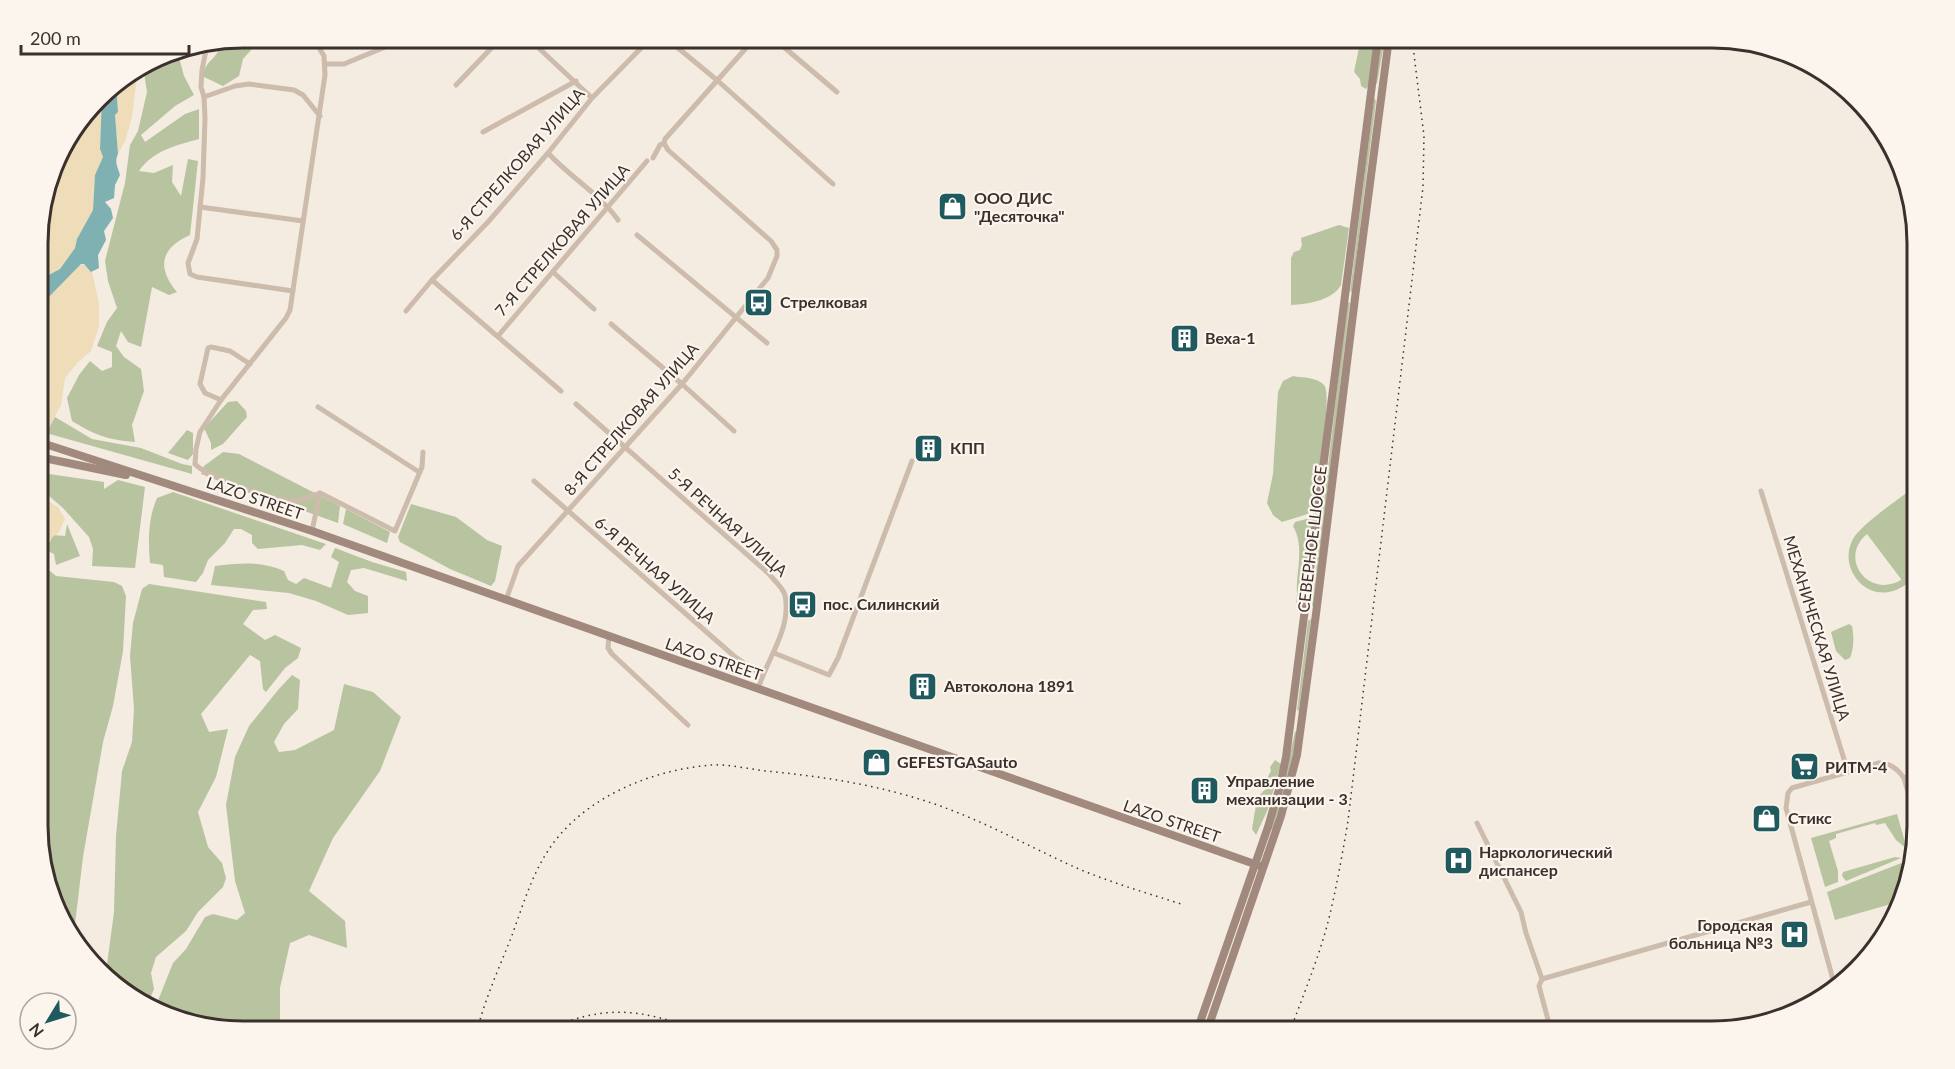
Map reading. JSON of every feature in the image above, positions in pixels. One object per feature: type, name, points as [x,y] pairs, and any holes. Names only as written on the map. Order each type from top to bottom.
[{"type":"main road","name":"СЕВЕРНОЕ ШОССЕ","points":[[1266,845],[1280,786],[1291,722],[1377,48]]},
{"type":"main road","name":"СЕВЕРНОЕ ШОССЕ","points":[[1201,1021],[1289,788],[1302,724],[1388,48]]},
{"type":"main road","points":[[1371,92],[1381,93]]},
{"type":"main road","points":[[1345,297],[1355,298]]},
{"type":"main road","name":"LAZO STREET","points":[[48,444],[312,531],[1259,866]]},
{"type":"main road","name":"LAZO STREET","points":[[48,459],[154,480]]},
{"type":"main road","points":[[1305,614],[1316,614]]},
{"type":"main road","points":[[1291,722],[1302,724]]},
{"type":"main road","name":"СЕВЕРНОЕ ШОССЕ","points":[[1210,1021],[1229,952]]},
{"type":"street","points":[[319,48],[326,64],[290,310],[221,400],[200,432],[195,464],[212,476],[270,496],[293,501],[320,494],[395,531],[422,467],[423,452]]},
{"type":"street","points":[[326,64],[344,64],[383,48]]},
{"type":"street","points":[[456,85],[491,48]]},
{"type":"street","points":[[539,48],[592,98]]},
{"type":"street","name":"6-Я СТРЕЛКОВАЯ УЛИЦА","points":[[406,311],[432,280],[488,222],[592,98],[641,48]]},
{"type":"street","points":[[677,48],[718,81],[833,184]]},
{"type":"street","name":"7-Я СТРЕЛКОВАЯ УЛИЦА","points":[[653,158],[665,139],[746,48]]},
{"type":"street","points":[[785,48],[837,92]]},
{"type":"street","points":[[205,52],[201,70],[205,145],[197,239],[188,263],[190,274],[197,277],[293,291]]},
{"type":"street","points":[[483,132],[576,81]]},
{"type":"street","points":[[204,98],[236,86],[249,84],[294,90],[303,95],[320,116]]},
{"type":"street","name":"8-Я СТРЕЛКОВАЯ УЛИЦА","points":[[506,600],[519,566],[682,384],[768,278],[777,256],[777,250],[771,241],[668,150],[664,143]]},
{"type":"street","points":[[548,153],[564,170],[610,207],[618,220]]},
{"type":"street","name":"7-Я СТРЕЛКОВАЯ УЛИЦА","points":[[498,336],[647,161]]},
{"type":"street","points":[[200,207],[303,221]]},
{"type":"street","points":[[637,235],[766,343]]},
{"type":"street","points":[[553,272],[594,309]]},
{"type":"street","points":[[432,280],[561,391]]},
{"type":"street","points":[[610,324],[734,431]]},
{"type":"street","points":[[221,400],[205,393],[200,384],[208,348],[230,351],[250,364]]},
{"type":"street","name":"5-Я РЕЧНАЯ УЛИЦА","points":[[576,404],[768,573],[785,593],[786,617],[774,653],[761,675],[758,688]]},
{"type":"street","points":[[318,407],[419,472]]},
{"type":"street","points":[[774,653],[829,675],[838,658],[912,461]]},
{"type":"street","name":"6-Я РЕЧНАЯ УЛИЦА","points":[[534,482],[734,656],[761,675]]},
{"type":"street","name":"МЕХАНИЧЕСКАЯ УЛИЦА","points":[[1761,491],[1848,772]]},
{"type":"street","points":[[312,531],[320,494]]},
{"type":"street","points":[[609,636],[608,648],[612,654],[688,725]]},
{"type":"street","points":[[1833,979],[1786,808],[1788,793],[1792,788],[1885,763],[1899,770],[1907,789]]},
{"type":"street","points":[[1477,823],[1521,912],[1542,979],[1539,986],[1548,1021]]},
{"type":"street","points":[[1542,979],[1811,902]]},
{"type":"green space","points":[[252,48],[243,59],[239,76],[223,86],[202,76],[219,50]]},
{"type":"green space","points":[[1359,48],[1375,48],[1369,85],[1366,89],[1361,86],[1360,79],[1354,72]]},
{"type":"green space","points":[[1381,48],[1383,48],[1377,84]]},
{"type":"green space","points":[[179,58],[184,76],[194,95],[175,106],[141,135],[145,142],[185,114],[199,109],[199,139],[174,146],[158,154],[144,164],[139,171],[154,173],[173,165],[172,182],[181,196],[188,159],[198,161],[190,235],[173,246],[165,259],[166,274],[177,292],[169,295],[152,287],[141,347],[128,342],[121,331],[116,346],[124,357],[141,369],[144,391],[132,425],[135,442],[102,436],[72,421],[67,398],[79,375],[90,361],[102,371],[112,367],[112,352],[97,346],[107,322],[117,308],[108,281],[105,261],[125,183],[130,145],[138,131],[147,92],[144,74]]},
{"type":"green space","points":[[1374,98],[1376,101],[1352,291],[1350,292]]},
{"type":"green space","points":[[1339,225],[1349,228],[1341,285],[1332,295],[1325,298],[1291,305],[1291,258],[1294,252],[1300,250],[1301,238]]},
{"type":"green space","points":[[1347,302],[1350,303],[1314,605],[1312,606]]},
{"type":"green space","points":[[1293,376],[1321,382],[1326,392],[1327,406],[1314,509],[1311,513],[1282,522],[1273,515],[1267,503],[1273,474],[1278,392],[1283,381]]},
{"type":"green space","points":[[237,401],[246,411],[247,417],[223,444],[211,450],[211,443],[204,428],[228,402]]},
{"type":"green space","points":[[55,417],[92,439],[141,448],[192,466],[192,474],[48,434]]},
{"type":"green space","points":[[187,430],[193,433],[193,454],[188,460],[168,453]]},
{"type":"green space","points":[[223,452],[239,454],[340,506],[338,523],[201,474],[204,466]]},
{"type":"green space","points":[[48,474],[104,482],[104,489],[118,480],[145,487],[135,568],[92,566],[93,549],[89,537],[48,495]]},
{"type":"green space","points":[[173,492],[326,544],[320,550],[302,545],[258,549],[252,543],[252,535],[241,529],[234,529],[225,543],[208,560],[203,573],[196,582],[164,577],[163,565],[150,563],[149,530],[157,498]]},
{"type":"green space","points":[[1907,492],[1907,584],[1889,592],[1879,592],[1861,584],[1855,577],[1849,559],[1849,549],[1853,539],[1873,518]],"holes":[[[1867,534],[1901,580],[1889,584],[1878,584],[1868,580],[1861,573],[1856,564],[1855,554]]]},
{"type":"green space","points":[[411,504],[456,517],[487,540],[502,546],[495,581],[491,586],[450,569],[400,542],[398,537]]},
{"type":"green space","points":[[346,509],[390,532],[387,543],[343,524]]},
{"type":"green space","points":[[1310,518],[1313,520],[1303,603],[1297,606],[1299,542],[1293,526],[1295,522]]},
{"type":"green space","points":[[67,524],[80,556],[56,565],[54,554],[48,551],[48,546],[53,535],[65,536]]},
{"type":"green space","points":[[335,548],[406,572],[407,581],[364,568],[351,570],[347,582],[355,591],[368,596],[368,613],[348,615],[316,601],[289,593],[211,585],[215,566],[250,564],[284,571],[288,580],[296,584],[304,578],[331,588],[339,562],[331,557]]},
{"type":"green space","points":[[48,569],[56,576],[114,582],[122,586],[126,596],[123,651],[113,706],[103,742],[83,857],[75,925],[55,877],[48,826]]},
{"type":"green space","points":[[149,584],[266,602],[267,609],[253,610],[243,624],[265,640],[275,635],[301,648],[298,658],[285,668],[266,692],[263,689],[260,661],[250,655],[201,714],[209,732],[228,729],[216,777],[198,812],[208,847],[222,863],[226,878],[223,887],[198,912],[186,931],[156,957],[151,973],[154,989],[151,997],[134,988],[107,966],[114,912],[116,836],[122,771],[132,742],[134,709],[130,656],[133,623],[142,589]]},
{"type":"green space","points":[[1311,619],[1299,710],[1297,711],[1308,621]]},
{"type":"green space","points":[[1849,624],[1852,626],[1853,646],[1850,658],[1845,660],[1836,651],[1831,632]]},
{"type":"green space","points":[[292,675],[300,680],[298,709],[284,724],[274,742],[279,752],[295,750],[334,730],[344,684],[373,692],[401,717],[380,771],[333,838],[309,891],[345,921],[347,948],[309,935],[290,943],[280,988],[280,1021],[217,1019],[192,1014],[158,1001],[173,963],[186,949],[205,917],[213,914],[237,920],[245,913],[235,881],[226,805],[235,757],[249,726]]},
{"type":"green space","points":[[1295,731],[1297,733],[1293,758],[1273,830],[1271,830],[1283,786]]},
{"type":"green space","points":[[1275,760],[1281,764],[1268,809],[1256,835],[1252,829],[1256,806],[1262,792],[1266,789],[1265,782]]},
{"type":"green space","points":[[1897,814],[1906,845],[1906,848],[1896,840],[1885,823],[1876,825],[1875,823],[1836,834],[1836,838],[1829,841],[1838,871],[1838,882],[1825,887],[1811,838]]},
{"type":"green space","points":[[1895,857],[1901,858],[1846,881],[1842,876],[1843,872]]},
{"type":"green space","points":[[1903,862],[1897,889],[1890,904],[1835,920],[1827,892]]},
{"type":"sand","points":[[137,79],[132,117],[125,141],[118,154],[115,115],[118,112],[117,94]]},
{"type":"sand","points":[[102,108],[100,149],[103,157],[95,175],[93,210],[77,239],[75,248],[60,269],[48,275],[48,230],[55,192],[74,145]]},
{"type":"sand","points":[[83,264],[92,272],[99,304],[99,326],[91,351],[65,378],[61,405],[48,429],[48,298]]},
{"type":"sand","points":[[48,501],[58,507],[65,519],[59,532],[48,541]]},
{"type":"water","points":[[117,94],[118,112],[115,115],[118,154],[116,162],[120,175],[115,185],[114,198],[105,202],[111,209],[113,218],[104,231],[106,240],[98,255],[99,268],[91,272],[84,264],[81,264],[48,298],[48,275],[60,269],[75,248],[77,239],[93,210],[95,175],[103,157],[100,149],[102,108]]},
{"type":"railway","points":[[1294,1021],[1327,926],[1348,821],[1423,187],[1424,136],[1413,48]]},
{"type":"railway","points":[[480,1021],[530,885],[550,847],[559,836],[590,807],[628,786],[691,767],[732,766],[813,776],[906,795],[967,817],[1091,874],[1181,904]]},
{"type":"railway","points":[[568,1021],[585,1016],[622,1012],[672,1021]]},
{"type":"place","name":"ООО ДИС \"Десяточка\"","points":[[953,207]]},
{"type":"place","name":"Стрелковая","points":[[759,302]]},
{"type":"place","name":"Веха-1","points":[[1184,338]]},
{"type":"place","name":"КПП","points":[[929,448]]},
{"type":"place","name":"пос. Силинский","points":[[802,604]]},
{"type":"place","name":"Автоколона 1891","points":[[923,686]]},
{"type":"place","name":"GEFESTGASauto","points":[[876,762]]},
{"type":"place","name":"РИТМ-4","points":[[1804,767]]},
{"type":"place","name":"Управление механизации - 3","points":[[1205,790]]},
{"type":"place","name":"Стикс","points":[[1767,818]]},
{"type":"place","name":"Наркологический диспансер","points":[[1458,861]]},
{"type":"place","name":"Городская больница №3","points":[[1794,934]]}]
